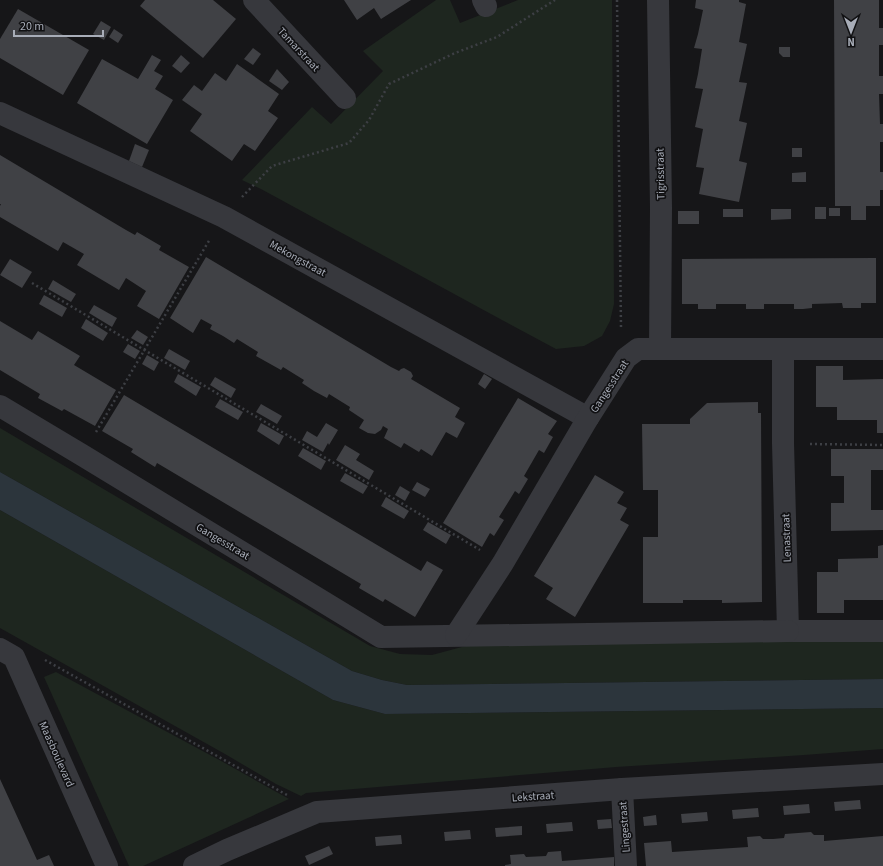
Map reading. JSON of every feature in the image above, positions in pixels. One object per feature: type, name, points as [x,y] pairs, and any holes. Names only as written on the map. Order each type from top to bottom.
[{"type":"street","name":"Tamarstraat","points":[[254,0],[345,98]]},
{"type":"street","name":"Tigrisstraat","points":[[658,0],[661,208],[660,349]]},
{"type":"street","name":"Mekongstraat","points":[[0,113],[224,217],[588,418]]},
{"type":"street","name":"Gangesstraat","points":[[456,636],[503,564],[588,418],[626,358],[638,349],[883,349]]},
{"type":"street","name":"Lenastraat","points":[[783,349],[783,443],[788,632]]},
{"type":"street","name":"Gangesstraat","points":[[0,406],[381,637],[788,632]]},
{"type":"street","points":[[788,632],[883,631]]},
{"type":"street","name":"Maasboulevard","points":[[7,653],[107,866]]},
{"type":"street","name":"Lekstraat","points":[[194,866],[231,858],[317,812],[622,789],[883,774]]},
{"type":"street","name":"Lingestraat","points":[[622,789],[626,866]]},
{"type":"path","points":[[82,455],[224,217],[272,166],[349,143],[369,120],[389,84],[455,53],[497,37],[554,0]]},
{"type":"path","points":[[617,0],[621,339],[626,358]]},
{"type":"path","points":[[32,283],[503,564]]},
{"type":"path","points":[[783,443],[883,445]]},
{"type":"path","points":[[7,653],[38,656],[317,812]]},
{"type":"shaded area","points":[[436,0],[450,0],[460,23],[518,0],[612,0],[614,304],[610,321],[602,336],[584,346],[556,349],[242,180],[312,107],[331,124],[383,71],[363,51]]},
{"type":"shaded area","points":[[0,428],[370,646],[400,654],[432,655],[473,644],[883,638],[883,679],[407,685],[382,680],[352,671],[0,472]]},
{"type":"shaded area","points":[[0,472],[352,671],[382,680],[407,685],[883,679],[883,708],[385,714],[333,700],[0,510]]},
{"type":"shaded area","points":[[0,510],[333,700],[385,714],[883,708],[883,749],[616,767],[306,793],[301,796],[276,784],[0,628]]},
{"type":"shaded area","points":[[56,672],[289,799],[143,866],[129,866],[44,677]]},
{"type":"building","points":[[145,0],[213,0],[236,19],[203,58],[140,6]]},
{"type":"building","points":[[344,0],[411,0],[381,19],[374,8],[357,20]]},
{"type":"building","points":[[696,0],[739,0],[739,2],[746,4],[739,42],[747,44],[739,82],[747,83],[739,121],[747,123],[739,161],[747,163],[739,202],[699,194],[704,168],[696,167],[703,129],[695,127],[703,89],[695,88],[702,49],[694,48],[703,10],[695,8]]},
{"type":"building","points":[[834,0],[879,0],[879,28],[883,28],[883,45],[879,45],[879,76],[883,76],[883,94],[879,94],[880,124],[883,124],[883,142],[880,142],[880,172],[883,172],[883,190],[880,190],[880,206],[866,206],[866,220],[851,220],[851,206],[835,206]]},
{"type":"building","points":[[18,9],[89,50],[63,95],[0,58],[0,39]]},
{"type":"building","points":[[101,21],[111,27],[104,40],[93,34]]},
{"type":"building","points":[[114,29],[123,35],[118,43],[109,37]]},
{"type":"building","points":[[779,47],[790,47],[790,57],[783,57],[779,53]]},
{"type":"building","points":[[253,48],[261,54],[253,65],[244,59]]},
{"type":"building","points":[[152,55],[161,60],[154,71],[163,76],[155,89],[173,100],[147,144],[77,103],[102,59],[138,79]]},
{"type":"building","points":[[181,55],[190,63],[181,73],[172,66]]},
{"type":"building","points":[[237,64],[279,94],[268,111],[278,118],[255,151],[244,144],[232,161],[190,131],[202,114],[182,100],[194,85],[202,91],[215,73],[226,81]]},
{"type":"building","points":[[277,69],[289,82],[282,90],[269,81]]},
{"type":"building","points":[[135,144],[149,150],[142,167],[129,161]]},
{"type":"building","points":[[792,148],[802,148],[802,157],[792,157]]},
{"type":"building","points":[[0,155],[126,230],[135,235],[137,232],[161,246],[159,250],[189,267],[159,319],[137,306],[146,291],[126,278],[119,290],[77,265],[84,254],[63,242],[58,251],[0,217]]},
{"type":"building","points":[[806,172],[806,182],[792,182],[792,173]]},
{"type":"building","points":[[815,207],[826,207],[826,219],[815,219]]},
{"type":"building","points":[[829,208],[840,208],[840,216],[829,216]]},
{"type":"building","points":[[723,209],[743,209],[743,217],[723,217]]},
{"type":"building","points":[[771,209],[791,209],[791,219],[771,220]]},
{"type":"building","points":[[678,211],[699,211],[699,224],[678,224]]},
{"type":"building","points":[[206,257],[391,367],[399,371],[404,368],[411,372],[413,376],[411,379],[460,408],[455,417],[465,423],[457,438],[446,432],[432,456],[421,449],[419,452],[404,443],[401,448],[384,438],[388,429],[383,426],[381,430],[375,434],[368,433],[359,428],[364,420],[349,410],[350,407],[329,394],[327,398],[314,391],[302,383],[304,380],[283,367],[281,370],[256,356],[258,352],[237,339],[234,343],[210,329],[212,325],[201,319],[193,333],[170,318]]},
{"type":"building","points":[[876,258],[876,303],[861,303],[861,308],[843,308],[842,303],[812,304],[812,308],[803,309],[794,309],[794,304],[764,304],[764,309],[746,309],[746,304],[716,304],[716,309],[698,309],[698,304],[682,304],[682,259]]},
{"type":"building","points":[[10,259],[32,272],[22,288],[0,275]]},
{"type":"building","points":[[53,280],[76,294],[71,302],[48,289]]},
{"type":"building","points":[[44,295],[67,308],[62,317],[39,304]]},
{"type":"building","points":[[94,305],[117,318],[112,327],[89,313]]},
{"type":"building","points":[[86,319],[108,333],[103,341],[81,328]]},
{"type":"building","points":[[0,321],[32,340],[38,331],[80,356],[74,365],[116,390],[95,426],[64,409],[62,411],[38,398],[40,394],[0,370]]},
{"type":"building","points":[[137,330],[148,337],[143,345],[131,338]]},
{"type":"building","points":[[128,344],[140,351],[135,359],[123,352]]},
{"type":"building","points":[[169,349],[190,361],[185,370],[164,358]]},
{"type":"building","points":[[147,355],[159,362],[154,371],[142,364]]},
{"type":"building","points":[[816,366],[843,366],[843,380],[883,379],[883,433],[877,433],[877,420],[837,420],[837,407],[816,407]]},
{"type":"building","points":[[178,374],[201,387],[196,396],[174,382]]},
{"type":"building","points":[[484,374],[492,379],[485,389],[478,384]]},
{"type":"building","points":[[215,377],[236,389],[231,398],[210,385]]},
{"type":"building","points":[[124,395],[421,571],[427,561],[443,570],[415,617],[385,599],[383,602],[359,588],[361,584],[157,463],[155,467],[131,452],[133,449],[102,431]]},
{"type":"building","points":[[518,398],[557,421],[548,434],[553,437],[544,453],[539,450],[524,476],[528,479],[519,494],[515,491],[499,517],[504,520],[494,536],[490,533],[482,547],[443,523]]},
{"type":"building","points":[[220,399],[243,412],[238,420],[215,407]]},
{"type":"building","points":[[758,402],[758,413],[761,413],[762,602],[722,603],[722,600],[683,600],[683,603],[643,603],[643,537],[658,537],[658,490],[643,490],[642,424],[690,424],[690,419],[707,403]]},
{"type":"building","points":[[261,404],[282,416],[277,424],[256,412]]},
{"type":"building","points":[[261,423],[284,436],[279,445],[257,431]]},
{"type":"building","points":[[326,423],[338,430],[323,452],[302,440],[307,431],[317,437]]},
{"type":"building","points":[[345,445],[360,454],[356,460],[374,471],[369,480],[336,460]]},
{"type":"building","points":[[303,448],[326,461],[321,470],[298,456]]},
{"type":"building","points":[[831,449],[883,449],[883,470],[871,470],[871,510],[883,510],[883,530],[831,531],[831,503],[844,503],[844,476],[831,476]]},
{"type":"building","points":[[345,473],[368,486],[363,494],[340,481]]},
{"type":"building","points":[[595,475],[624,492],[617,503],[627,508],[620,520],[629,525],[575,617],[546,599],[553,588],[534,576]]},
{"type":"building","points":[[417,482],[430,489],[425,497],[412,490]]},
{"type":"building","points":[[400,486],[410,492],[405,501],[395,495]]},
{"type":"building","points":[[386,497],[409,511],[404,519],[381,506]]},
{"type":"building","points":[[428,522],[451,535],[446,544],[423,530]]},
{"type":"building","points":[[883,545],[883,600],[844,600],[844,613],[817,613],[817,572],[838,572],[838,559],[878,558],[878,546]]},
{"type":"building","points":[[0,779],[37,860],[49,855],[54,866],[0,866]]},
{"type":"building","points":[[860,800],[861,809],[835,811],[834,802]]},
{"type":"building","points":[[809,804],[810,813],[784,815],[783,806]]},
{"type":"building","points":[[758,808],[759,817],[733,819],[732,810]]},
{"type":"building","points":[[707,812],[708,821],[682,823],[681,814]]},
{"type":"building","points":[[656,815],[657,825],[644,826],[643,817]]},
{"type":"building","points":[[611,819],[612,828],[598,829],[597,820]]},
{"type":"building","points":[[572,822],[573,831],[547,833],[546,824]]},
{"type":"building","points":[[522,826],[522,835],[496,837],[495,828]]},
{"type":"building","points":[[470,830],[471,839],[445,841],[444,832]]},
{"type":"building","points":[[811,832],[814,835],[824,835],[824,841],[883,836],[883,866],[646,866],[644,843],[671,841],[672,852],[748,847],[747,837],[760,836],[763,839],[773,839],[784,838],[785,834]]},
{"type":"building","points":[[401,835],[402,844],[376,846],[375,837]]},
{"type":"building","points":[[329,846],[333,854],[309,865],[305,856]]},
{"type":"building","points":[[561,851],[562,861],[614,857],[614,866],[505,866],[511,864],[510,855],[524,854],[526,857],[546,856],[548,852]]}]
